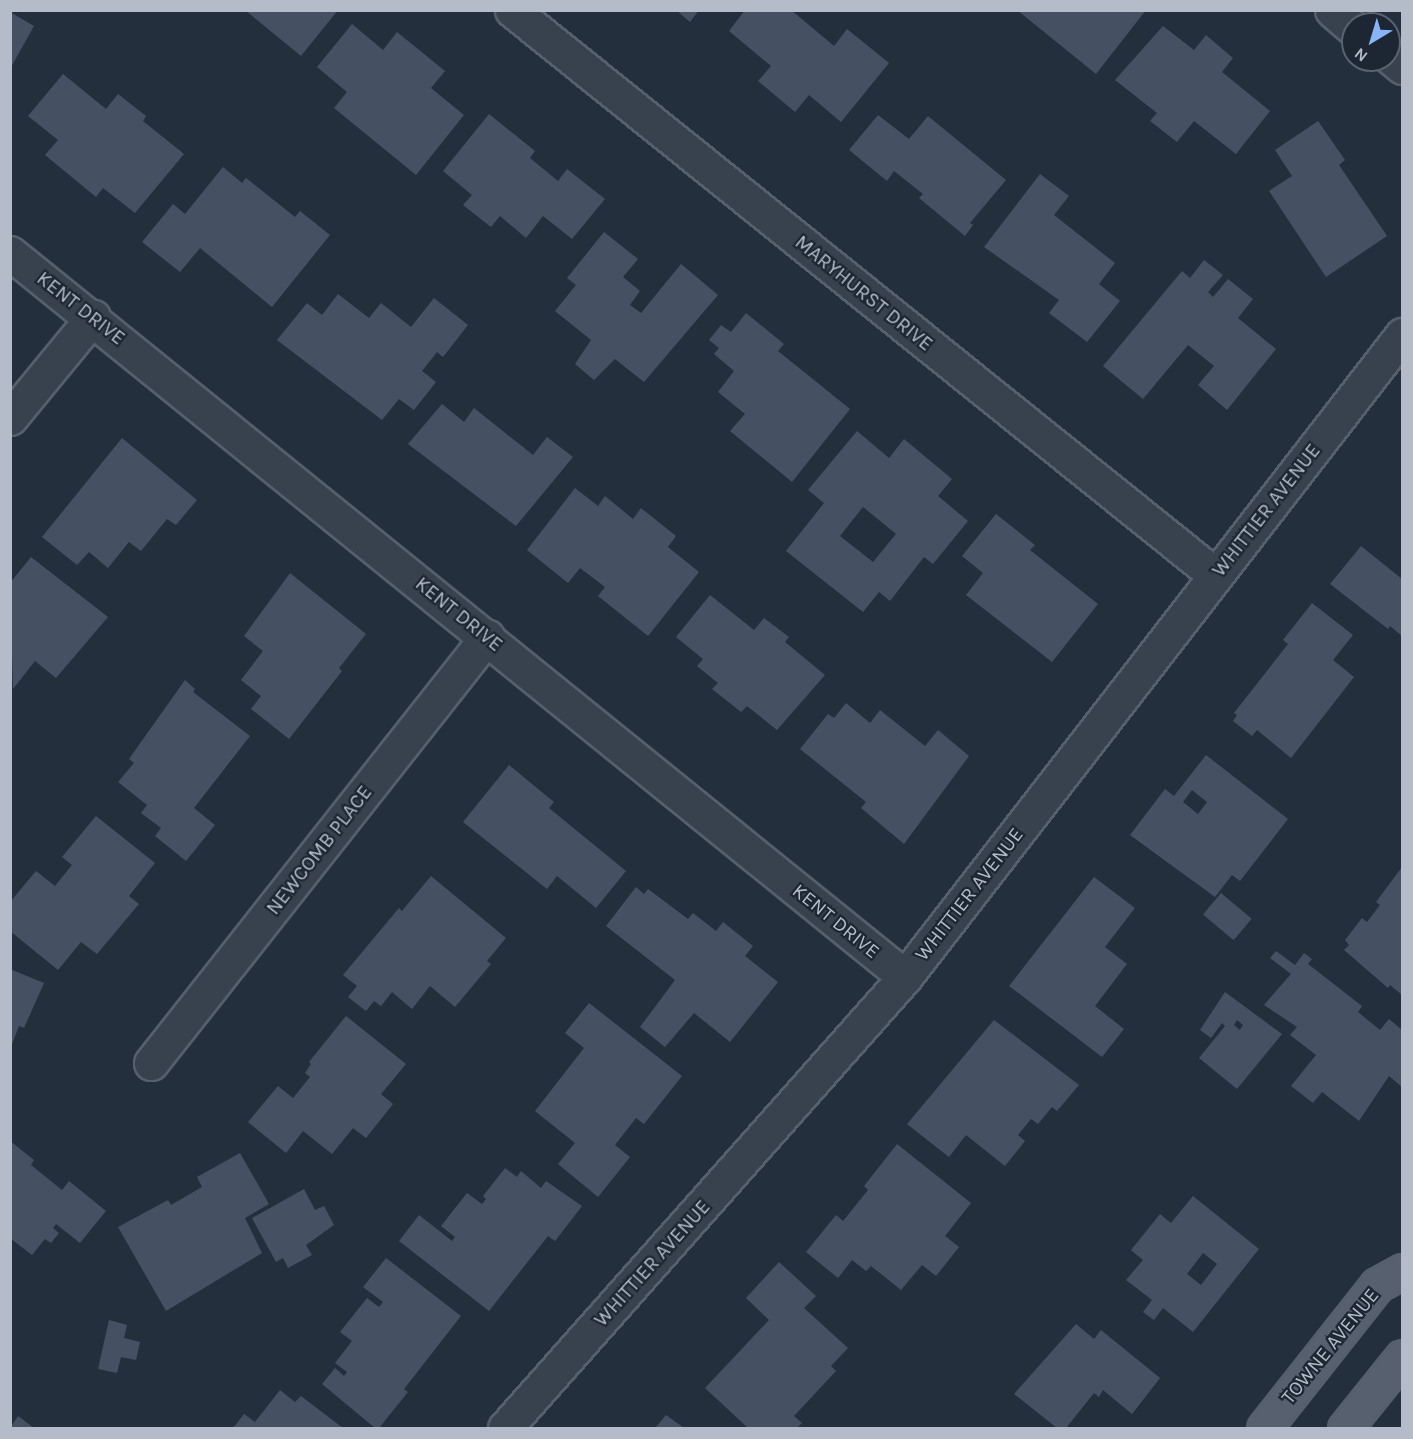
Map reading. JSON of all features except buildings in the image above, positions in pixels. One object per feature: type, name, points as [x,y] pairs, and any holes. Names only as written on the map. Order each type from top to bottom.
[{"type":"main road","name":"TOWNE AVENUE","points":[[1264,1428],[1377,1285],[1402,1271]]},
{"type":"main road","points":[[1345,1428],[1402,1357]]},
{"type":"street","name":"MARYHURST DRIVE","points":[[512,10],[1215,575]]},
{"type":"street","name":"KENT DRIVE","points":[[10,253],[93,317],[905,977]]},
{"type":"street","points":[[10,418],[93,317]]},
{"type":"street","name":"WHITTIER AVENUE","points":[[505,1428],[905,977],[1402,335]]},
{"type":"street","name":"NEWCOMB PLACE","points":[[151,1063],[487,637]]}]
